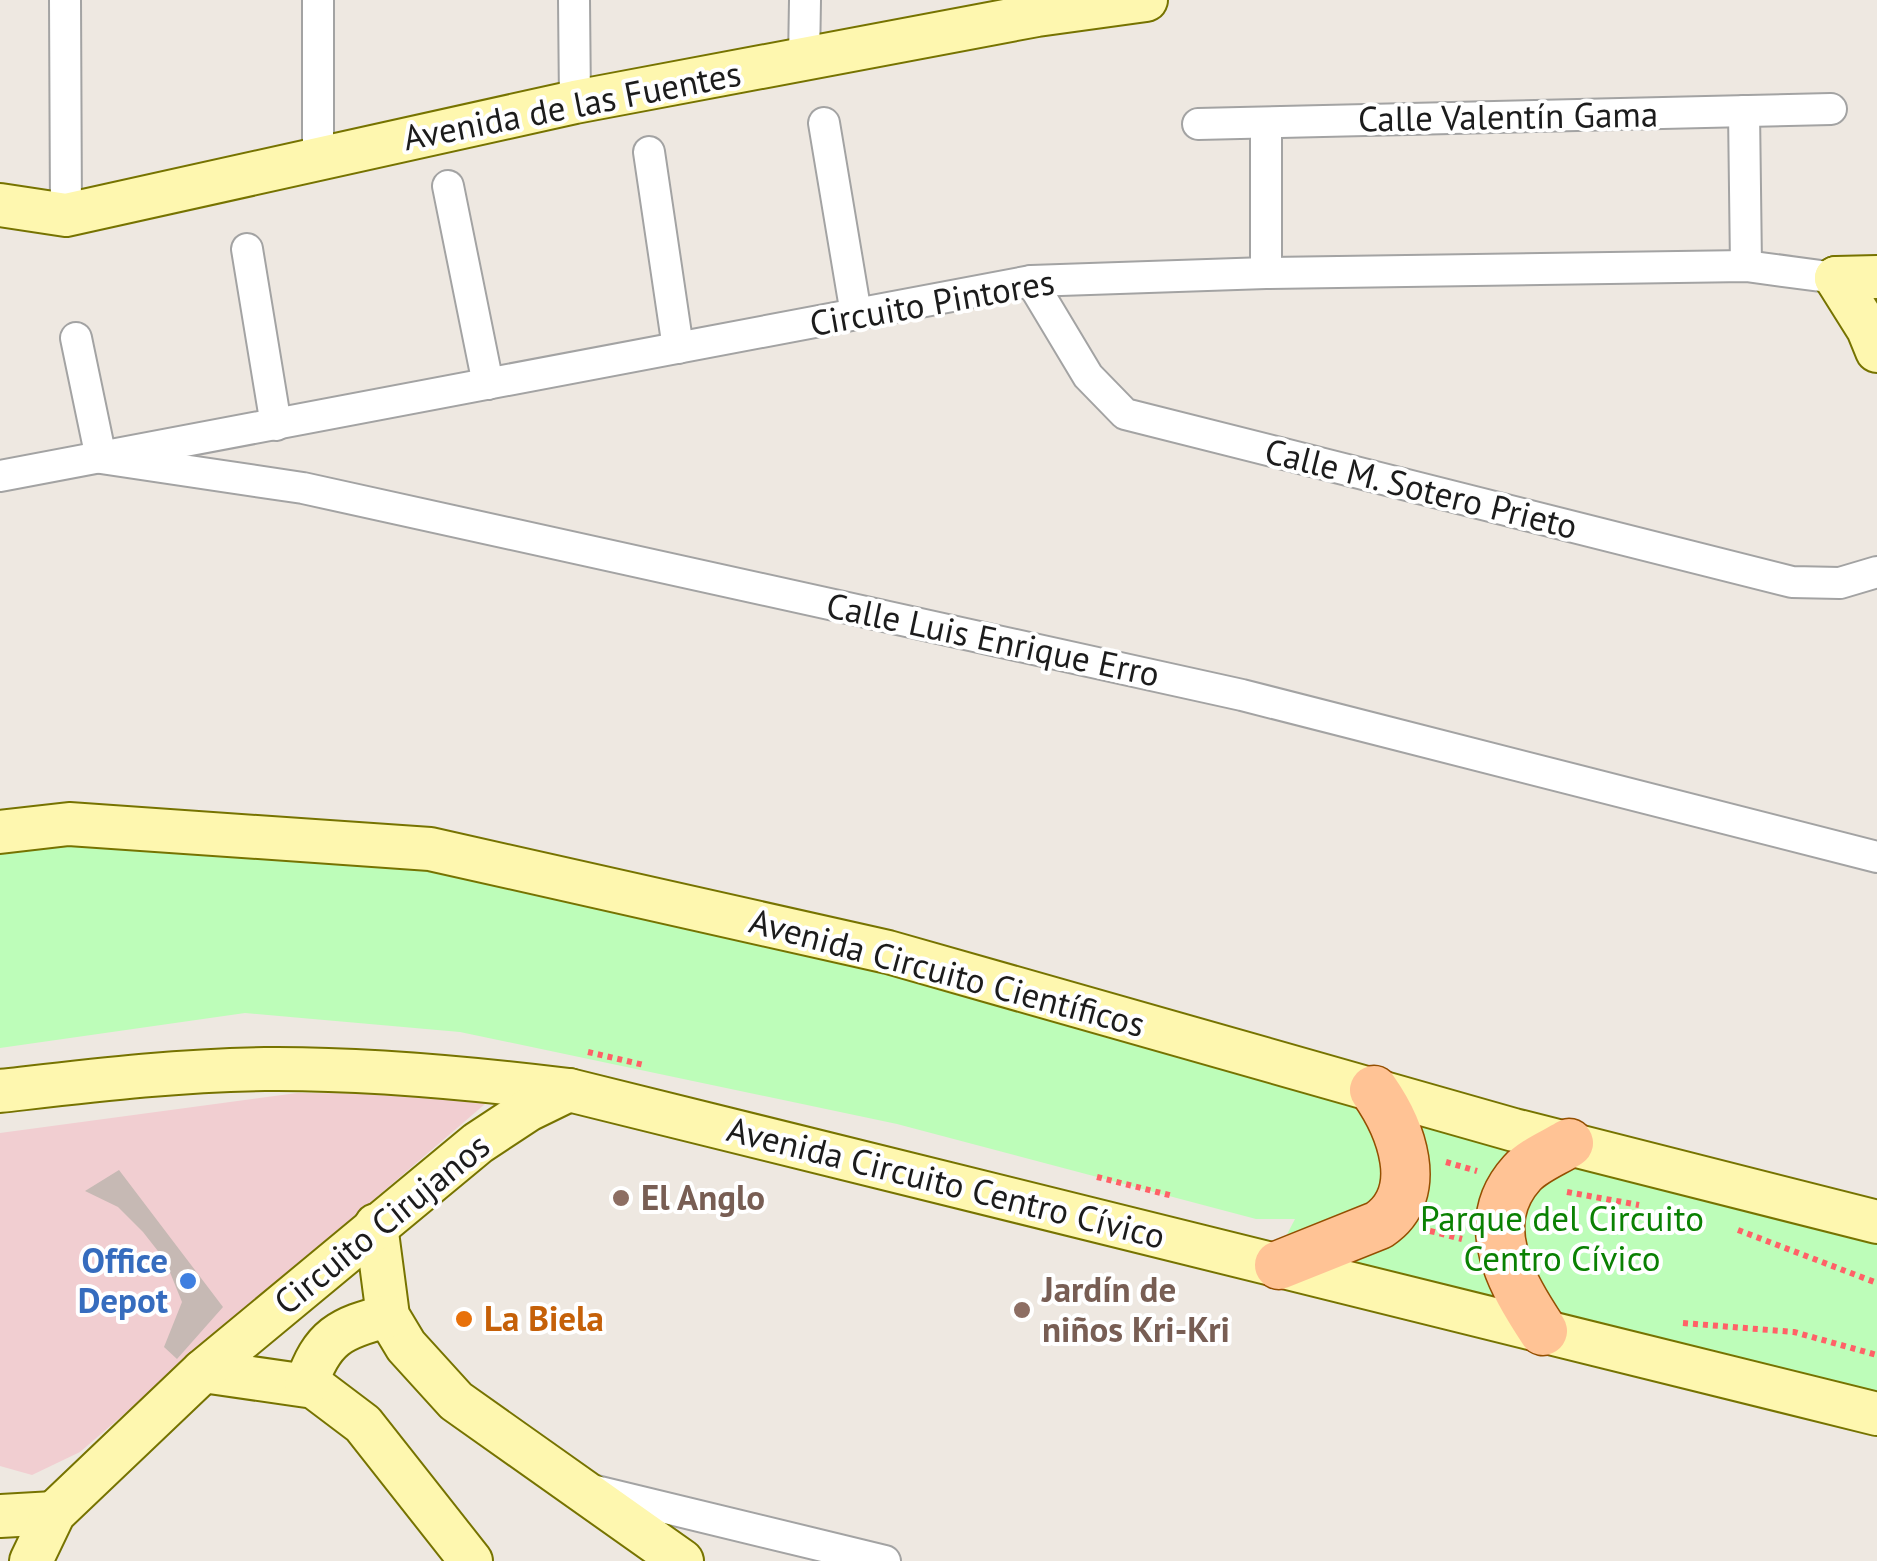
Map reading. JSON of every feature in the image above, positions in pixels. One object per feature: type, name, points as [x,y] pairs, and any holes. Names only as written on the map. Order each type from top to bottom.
[{"type":"main road","name":"Avenida de las Fuentes","points":[[0,205],[66,215],[575,102],[804,60],[1037,7],[1146,0]]},
{"type":"main road","points":[[1856,278],[1877,351]]},
{"type":"main road","name":"Avenida Circuito Científicos","points":[[0,832],[68,824],[430,849],[888,952],[1374,1090],[1877,1222]]},
{"type":"main road","name":"Avenida Circuito Centro Cívico","points":[[0,1091],[99,1079],[266,1069],[480,1079],[569,1090],[1877,1414]]},
{"type":"main road","name":"Circuito Cirujanos","points":[[31,1561],[54,1514],[202,1371],[478,1144],[528,1110],[569,1090]]},
{"type":"main road","points":[[1279,1265],[1388,1220],[1407,1180],[1394,1122],[1374,1090]]},
{"type":"main road","points":[[1543,1331],[1510,1277],[1500,1249],[1500,1218],[1508,1192],[1524,1170],[1570,1143]]},
{"type":"main road","points":[[376,1225],[388,1316],[406,1346],[456,1401],[682,1561]]},
{"type":"main road","points":[[306,1385],[315,1357],[336,1334],[388,1316]]},
{"type":"main road","points":[[202,1371],[314,1386],[362,1424],[471,1561]]},
{"type":"main road","points":[[0,1516],[54,1514]]},
{"type":"street","points":[[65,0],[66,215]]},
{"type":"street","points":[[318,0],[318,158]]},
{"type":"street","points":[[574,0],[575,102]]},
{"type":"street","points":[[804,0],[804,60]]},
{"type":"street","name":"Calle Valentín Gama","points":[[1198,124],[1831,109]]},
{"type":"street","points":[[1744,111],[1746,266]]},
{"type":"street","points":[[824,123],[856,314]]},
{"type":"street","points":[[1266,123],[1266,272]]},
{"type":"street","points":[[649,152],[678,348]]},
{"type":"street","points":[[448,186],[488,384]]},
{"type":"street","points":[[247,248],[276,425]]},
{"type":"street","name":"Circuito Pintores","points":[[0,476],[1031,281],[1266,272],[1746,266],[1856,278]]},
{"type":"street","name":"Calle M. Sotero Prieto","points":[[1031,281],[1088,376],[1125,414],[1792,582],[1840,584],[1877,572]]},
{"type":"street","points":[[76,338],[101,458]]},
{"type":"street","name":"Calle Luis Enrique Erro","points":[[101,458],[303,488],[1242,695],[1877,857]]},
{"type":"street","points":[[582,1488],[885,1561]]},
{"type":"path","points":[[1402,1149],[1515,1183],[1648,1207]]},
{"type":"path","points":[[1723,1224],[1877,1282]]},
{"type":"shaded area","points":[[297,1093],[469,1094],[485,1104],[80,1452],[32,1475],[0,1466],[0,1133]]},
{"type":"green space","name":"Parque del Circuito Centro Cívico","points":[[67,841],[429,864],[885,963],[1357,1109],[1362,1101],[1877,1238],[1877,1403],[1282,1244],[1295,1219],[1256,1219],[897,1124],[460,1032],[245,1013],[0,1048],[0,848]]},
{"type":"building","name":"Office Depot","points":[[119,1170],[223,1307],[177,1359],[164,1347],[182,1302],[165,1260],[118,1207],[85,1191]]},
{"type":"place","name":"El Anglo","points":[[621,1198]]},
{"type":"place","name":"Office Depot","points":[[188,1281]]},
{"type":"place","name":"Jardín de niños Kri-Kri","points":[[1022,1310]]},
{"type":"place","name":"La Biela","points":[[464,1319]]}]
